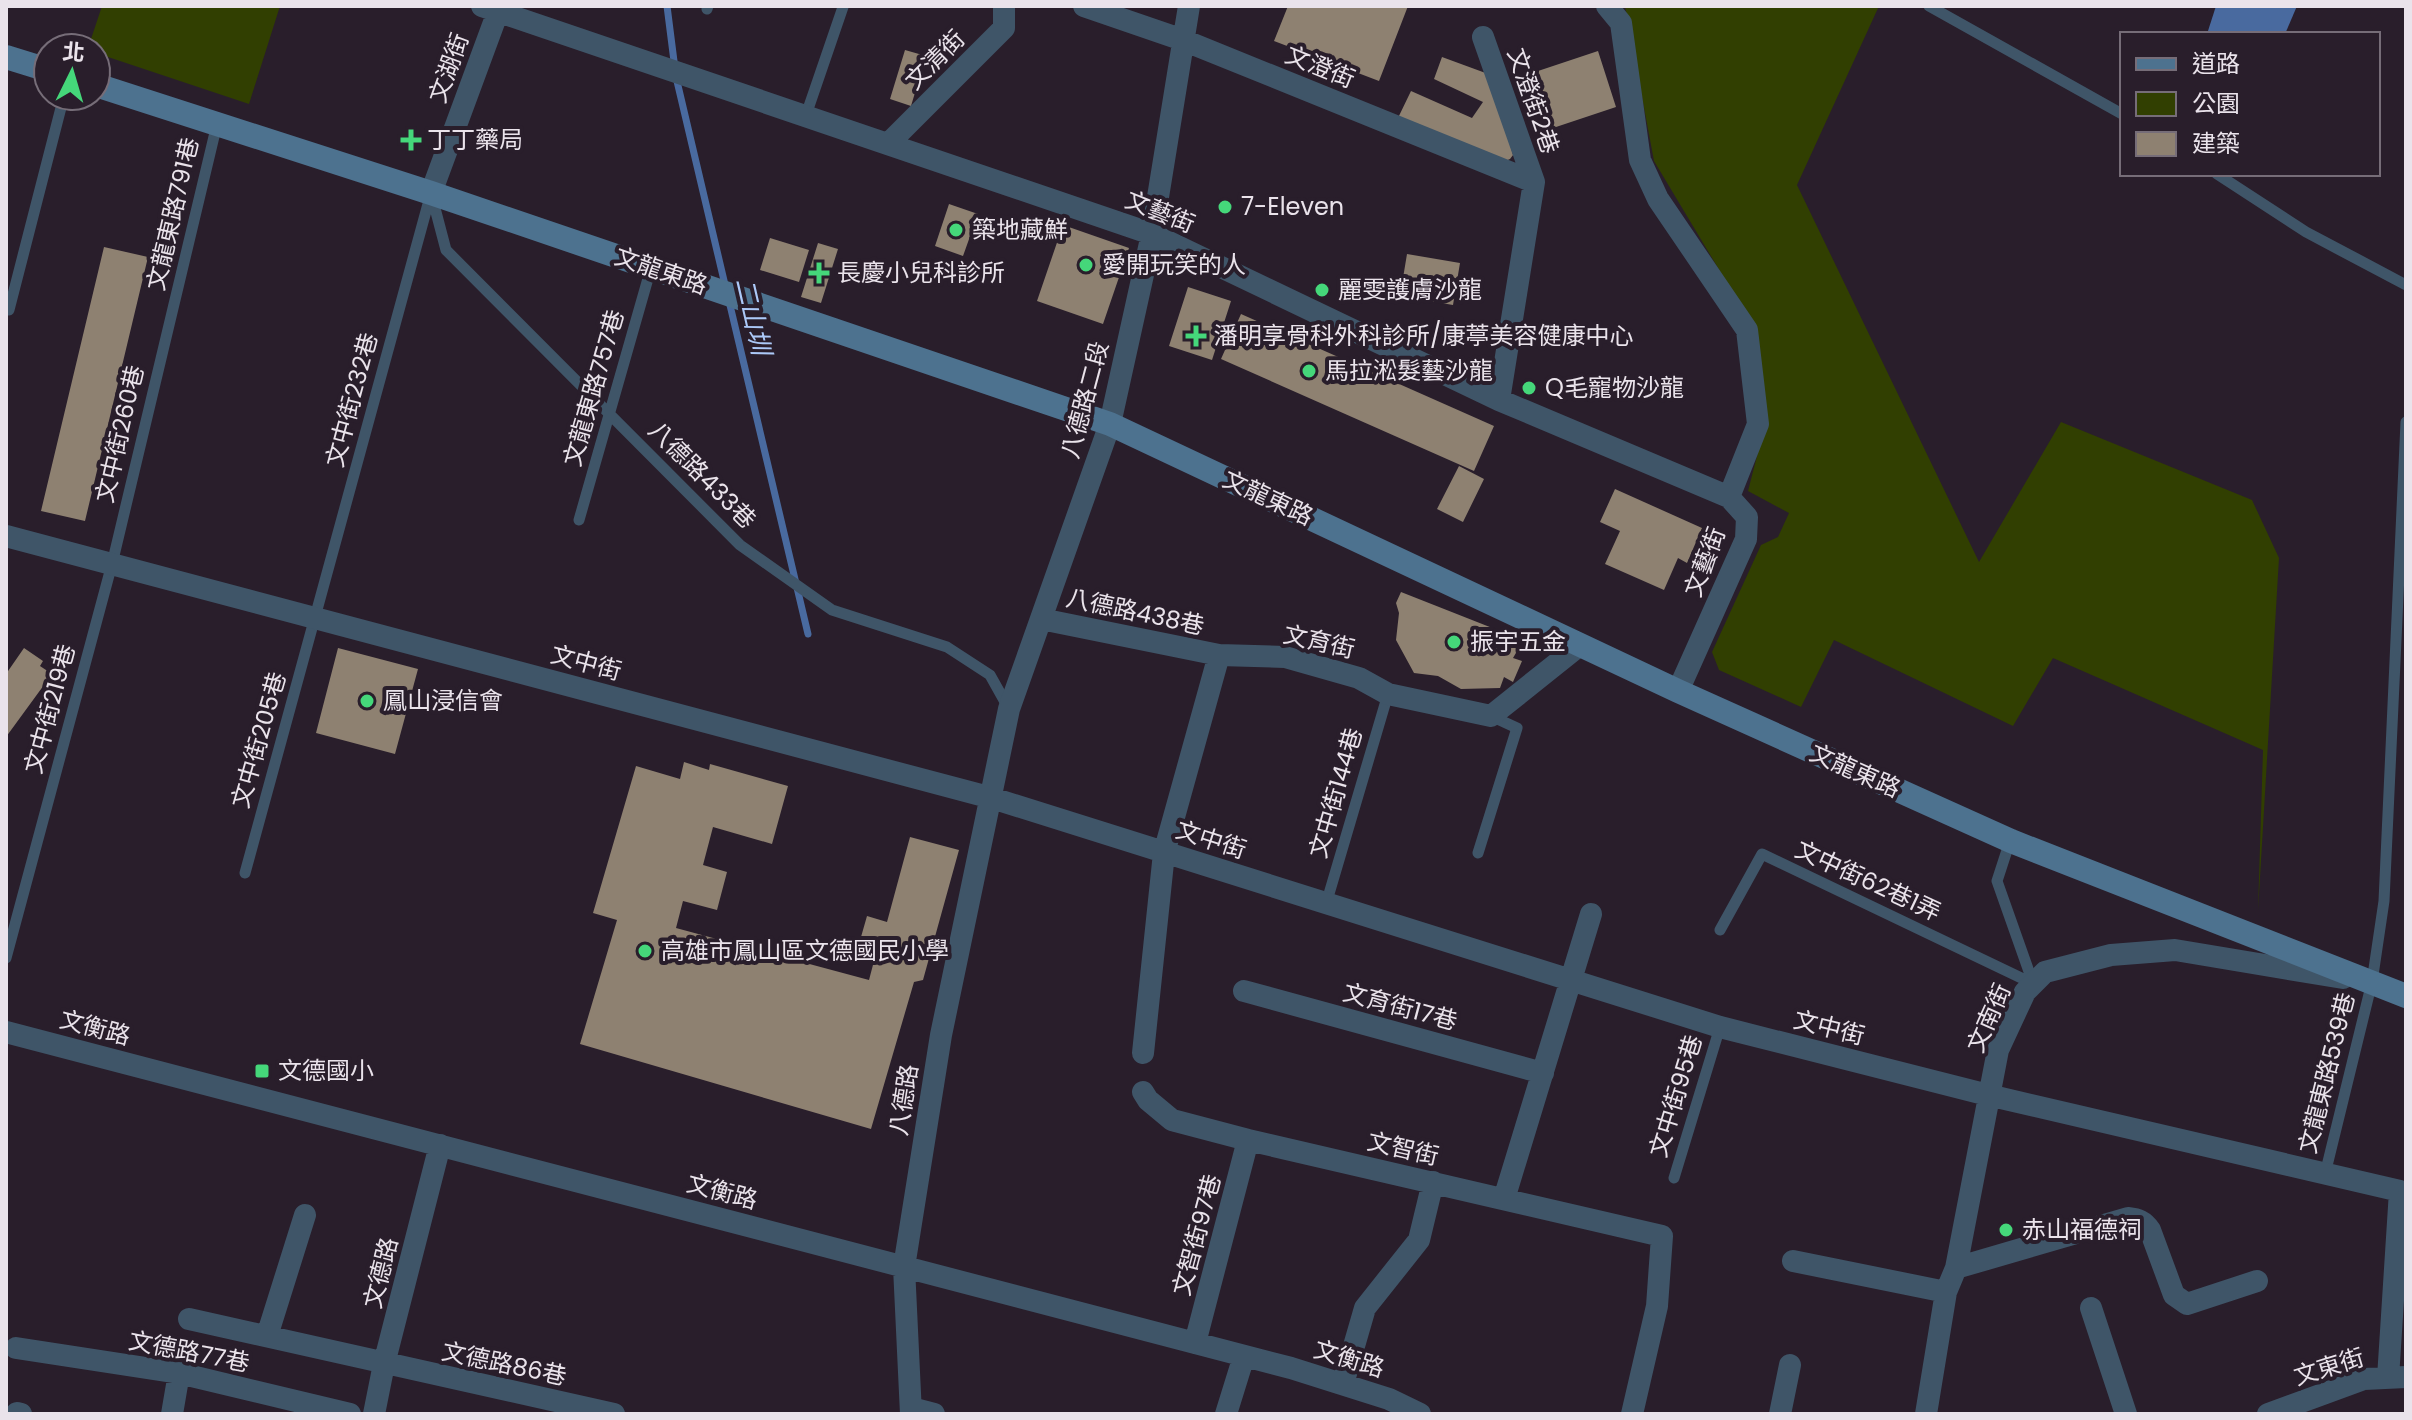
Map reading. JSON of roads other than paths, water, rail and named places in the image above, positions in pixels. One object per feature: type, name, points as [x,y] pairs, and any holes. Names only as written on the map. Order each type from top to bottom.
[{"type":"street","name":"文清街","points":[[888,144],[1004,28],[1004,6]]},
{"type":"street","name":"文澄街","points":[[1084,6],[1183,40],[1534,182]]},
{"type":"street","name":"八德路二段","points":[[992,798],[1009,709],[1110,424],[1152,234],[1189,6]]},
{"type":"street","points":[[1607,6],[1621,23],[1640,160],[1658,199],[1747,330],[1758,424],[1729,497]]},
{"type":"street","name":"文藝街","points":[[493,8],[1152,234],[1499,400],[1729,497],[1747,517],[1746,539],[1678,691]]},
{"type":"street","name":"文湖街","points":[[431,193],[493,8]]},
{"type":"street","name":"文澄街2巷","points":[[1483,37],[1534,182]]},
{"type":"street","points":[[6,57],[32,65]]},
{"type":"street","name":"文龍東路","points":[[112,90],[431,193],[1110,424],[1678,691],[2011,841],[2406,996]]},
{"type":"street","points":[[1499,400],[1534,182]]},
{"type":"street","name":"文中街","points":[[6,536],[992,798],[1720,1027],[1988,1095],[2403,1192],[2397,1377]]},
{"type":"street","name":"八德路438巷","points":[[1041,619],[1219,655]]},
{"type":"street","points":[[1491,716],[1580,645]]},
{"type":"street","points":[[1143,1053],[1164,853],[1219,655]]},
{"type":"street","name":"文育街","points":[[1219,655],[1285,657],[1359,678],[1388,694],[1491,716]]},
{"type":"street","name":"八德路","points":[[911,1411],[904,1267],[941,1035],[992,798]]},
{"type":"street","points":[[1504,1199],[1591,914]]},
{"type":"street","name":"文南街","points":[[1926,1414],[1946,1292],[1956,1268],[1998,1050],[2025,992],[2045,972],[2111,955],[2175,950],[2372,982]]},
{"type":"street","name":"文育街17巷","points":[[1244,991],[1543,1073]]},
{"type":"street","name":"文衡路","points":[[6,1032],[1244,1356],[1389,1399],[1420,1414]]},
{"type":"street","name":"文智街","points":[[1143,1092],[1172,1120],[1662,1236],[1657,1306],[1632,1414]]},
{"type":"street","name":"文智街97巷","points":[[1195,1343],[1248,1140]]},
{"type":"street","name":"文德路","points":[[374,1414],[440,1145]]},
{"type":"street","points":[[1343,1384],[1365,1308],[1419,1240],[1433,1182]]},
{"type":"street","points":[[267,1336],[305,1215]]},
{"type":"street","points":[[1956,1268],[2128,1218],[2145,1223],[2150,1230],[2174,1295],[2182,1302],[2187,1304],[2257,1281]]},
{"type":"street","points":[[1793,1261],[1946,1292]]},
{"type":"street","points":[[2091,1308],[2126,1414]]},
{"type":"street","name":"文德路77巷","points":[[189,1319],[384,1364]]},
{"type":"street","name":"文德路77巷","points":[[16,1348],[179,1373],[350,1414]]},
{"type":"street","points":[[1226,1414],[1244,1356]]},
{"type":"street","name":"文德路86巷","points":[[384,1364],[614,1414]]},
{"type":"street","points":[[1780,1414],[1790,1365]]},
{"type":"street","points":[[172,1414],[179,1373]]},
{"type":"street","name":"文東街","points":[[2268,1414],[2303,1408],[2364,1379],[2397,1377]]},
{"type":"street","points":[[911,1411],[934,1414]]},
{"type":"lane","points":[[1929,6],[2120,113]]},
{"type":"lane","points":[[806,115],[843,7]]},
{"type":"lane","points":[[9,310],[60,112]]},
{"type":"lane","name":"文龍東路791巷","points":[[171,314],[217,124]]},
{"type":"lane","points":[[2220,176],[2306,232],[2406,285]]},
{"type":"lane","name":"八德路433巷","points":[[431,193],[446,250],[740,545],[832,610],[947,647],[990,675],[1009,709]]},
{"type":"lane","name":"文中街232巷","points":[[316,618],[431,193]]},
{"type":"lane","name":"文龍東路757巷","points":[[579,520],[651,268]]},
{"type":"lane","name":"文中街260巷","points":[[112,564],[171,314]]},
{"type":"lane","name":"文龍東路539巷","points":[[2325,1174],[2372,982],[2384,901],[2406,422]]},
{"type":"lane","name":"文中街219巷","points":[[6,958],[112,564]]},
{"type":"lane","name":"文中街205巷","points":[[245,873],[316,618]]},
{"type":"lane","name":"文中街144巷","points":[[1326,904],[1388,694]]},
{"type":"lane","points":[[1478,853],[1517,728],[1491,716]]},
{"type":"lane","points":[[2011,841],[1997,881],[2034,984]]},
{"type":"lane","name":"文中街62巷1弄","points":[[1720,930],[1762,854],[2034,984]]},
{"type":"lane","name":"文中街95巷","points":[[1674,1178],[1720,1027]]},
{"type":"water","points":[[2216,6],[2297,6],[2286,32],[2208,32]]},
{"type":"waterway","name":"二山圳","points":[[667,6],[676,77],[726,289]]},
{"type":"waterway","name":"二山圳","points":[[729,301],[808,634]]},
{"type":"place","name":"丁丁藥局","points":[[411,140]]},
{"type":"place","name":"7-Eleven","points":[[1225,207]]},
{"type":"place","name":"築地藏鮮","points":[[956,230]]},
{"type":"place","name":"愛開玩笑的人","points":[[1086,265]]},
{"type":"place","name":"長慶小兒科診所","points":[[819,273]]},
{"type":"place","name":"麗雯護膚沙龍","points":[[1322,290]]},
{"type":"place","name":"潘明享骨科外科診所/康葶美容健康中心","points":[[1196,336]]},
{"type":"place","name":"馬拉淞髮藝沙龍","points":[[1309,371]]},
{"type":"place","name":"Q毛寵物沙龍","points":[[1529,388]]},
{"type":"place","name":"振宇五金","points":[[1454,642]]},
{"type":"place","name":"鳳山浸信會","points":[[367,701]]},
{"type":"place","name":"高雄市鳳山區文德國民小學","points":[[645,951]]},
{"type":"place","name":"文德國小","points":[[262,1071]]},
{"type":"place","name":"赤山福德祠","points":[[2006,1230]]}]
